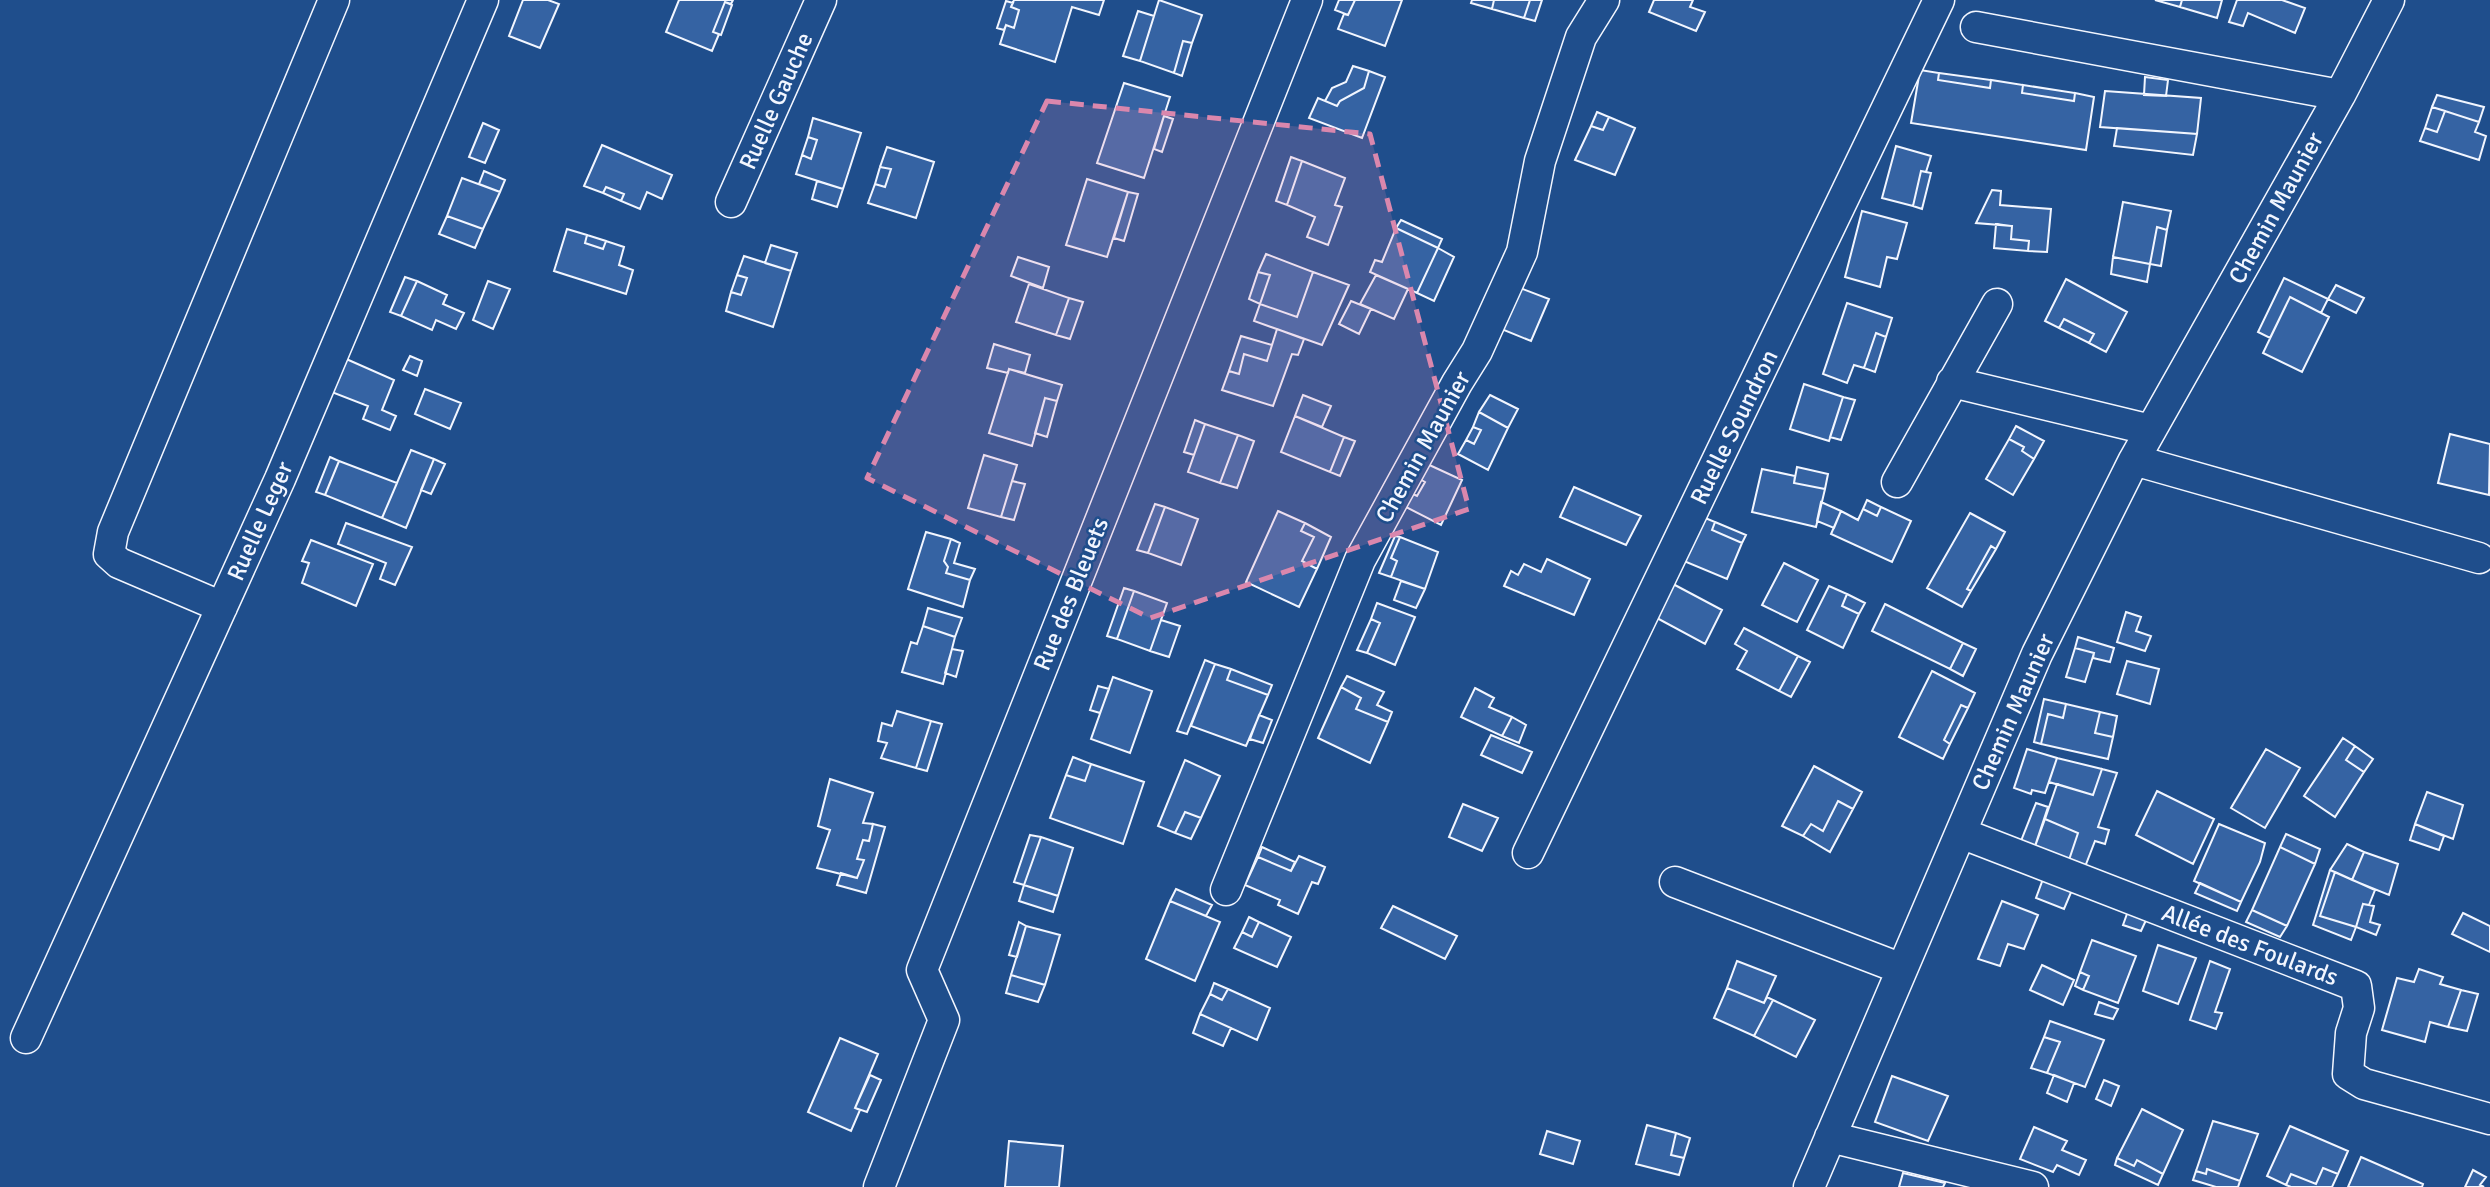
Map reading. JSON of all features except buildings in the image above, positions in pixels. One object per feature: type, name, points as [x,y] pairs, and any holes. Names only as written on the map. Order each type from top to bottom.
[{"type":"street","points":[[222,607],[119,563],[109,554],[113,532],[334,0]]},
{"type":"street","name":"Ruelle Leger","points":[[26,1038],[280,480],[483,0]]},
{"type":"street","name":"Ruelle Gauche","points":[[731,202],[821,0]]},
{"type":"street","name":"Rue des Bleuets","points":[[879,1187],[944,1020],[922,970],[1307,0]]},
{"type":"street","name":"Chemin Maunier","points":[[1226,890],[1360,560],[1457,383],[1478,351],[1522,252],[1540,161],[1581,37],[1604,0]]},
{"type":"street","name":"Ruelle Soundron","points":[[1528,853],[1939,0]]},
{"type":"street","name":"Chemin Maunier","points":[[1809,1187],[2038,654],[2134,460],[2340,96],[2389,0]]},
{"type":"street","points":[[1976,27],[2340,96]]},
{"type":"street","points":[[1897,482],[1997,304]]},
{"type":"street","points":[[1952,382],[2151,430]]},
{"type":"street","points":[[2134,460],[2479,558]]},
{"type":"street","name":"Allée des Foulards","points":[[1961,833],[2356,986],[2359,1007],[2351,1033],[2348,1074],[2364,1084],[2490,1119]]},
{"type":"street","points":[[1675,882],[1902,969]]},
{"type":"street","points":[[1830,1137],[2033,1187]]},
{"type":"highlighted area","points":[[1047,101],[1370,134],[1469,509],[1150,618],[867,478]]}]
